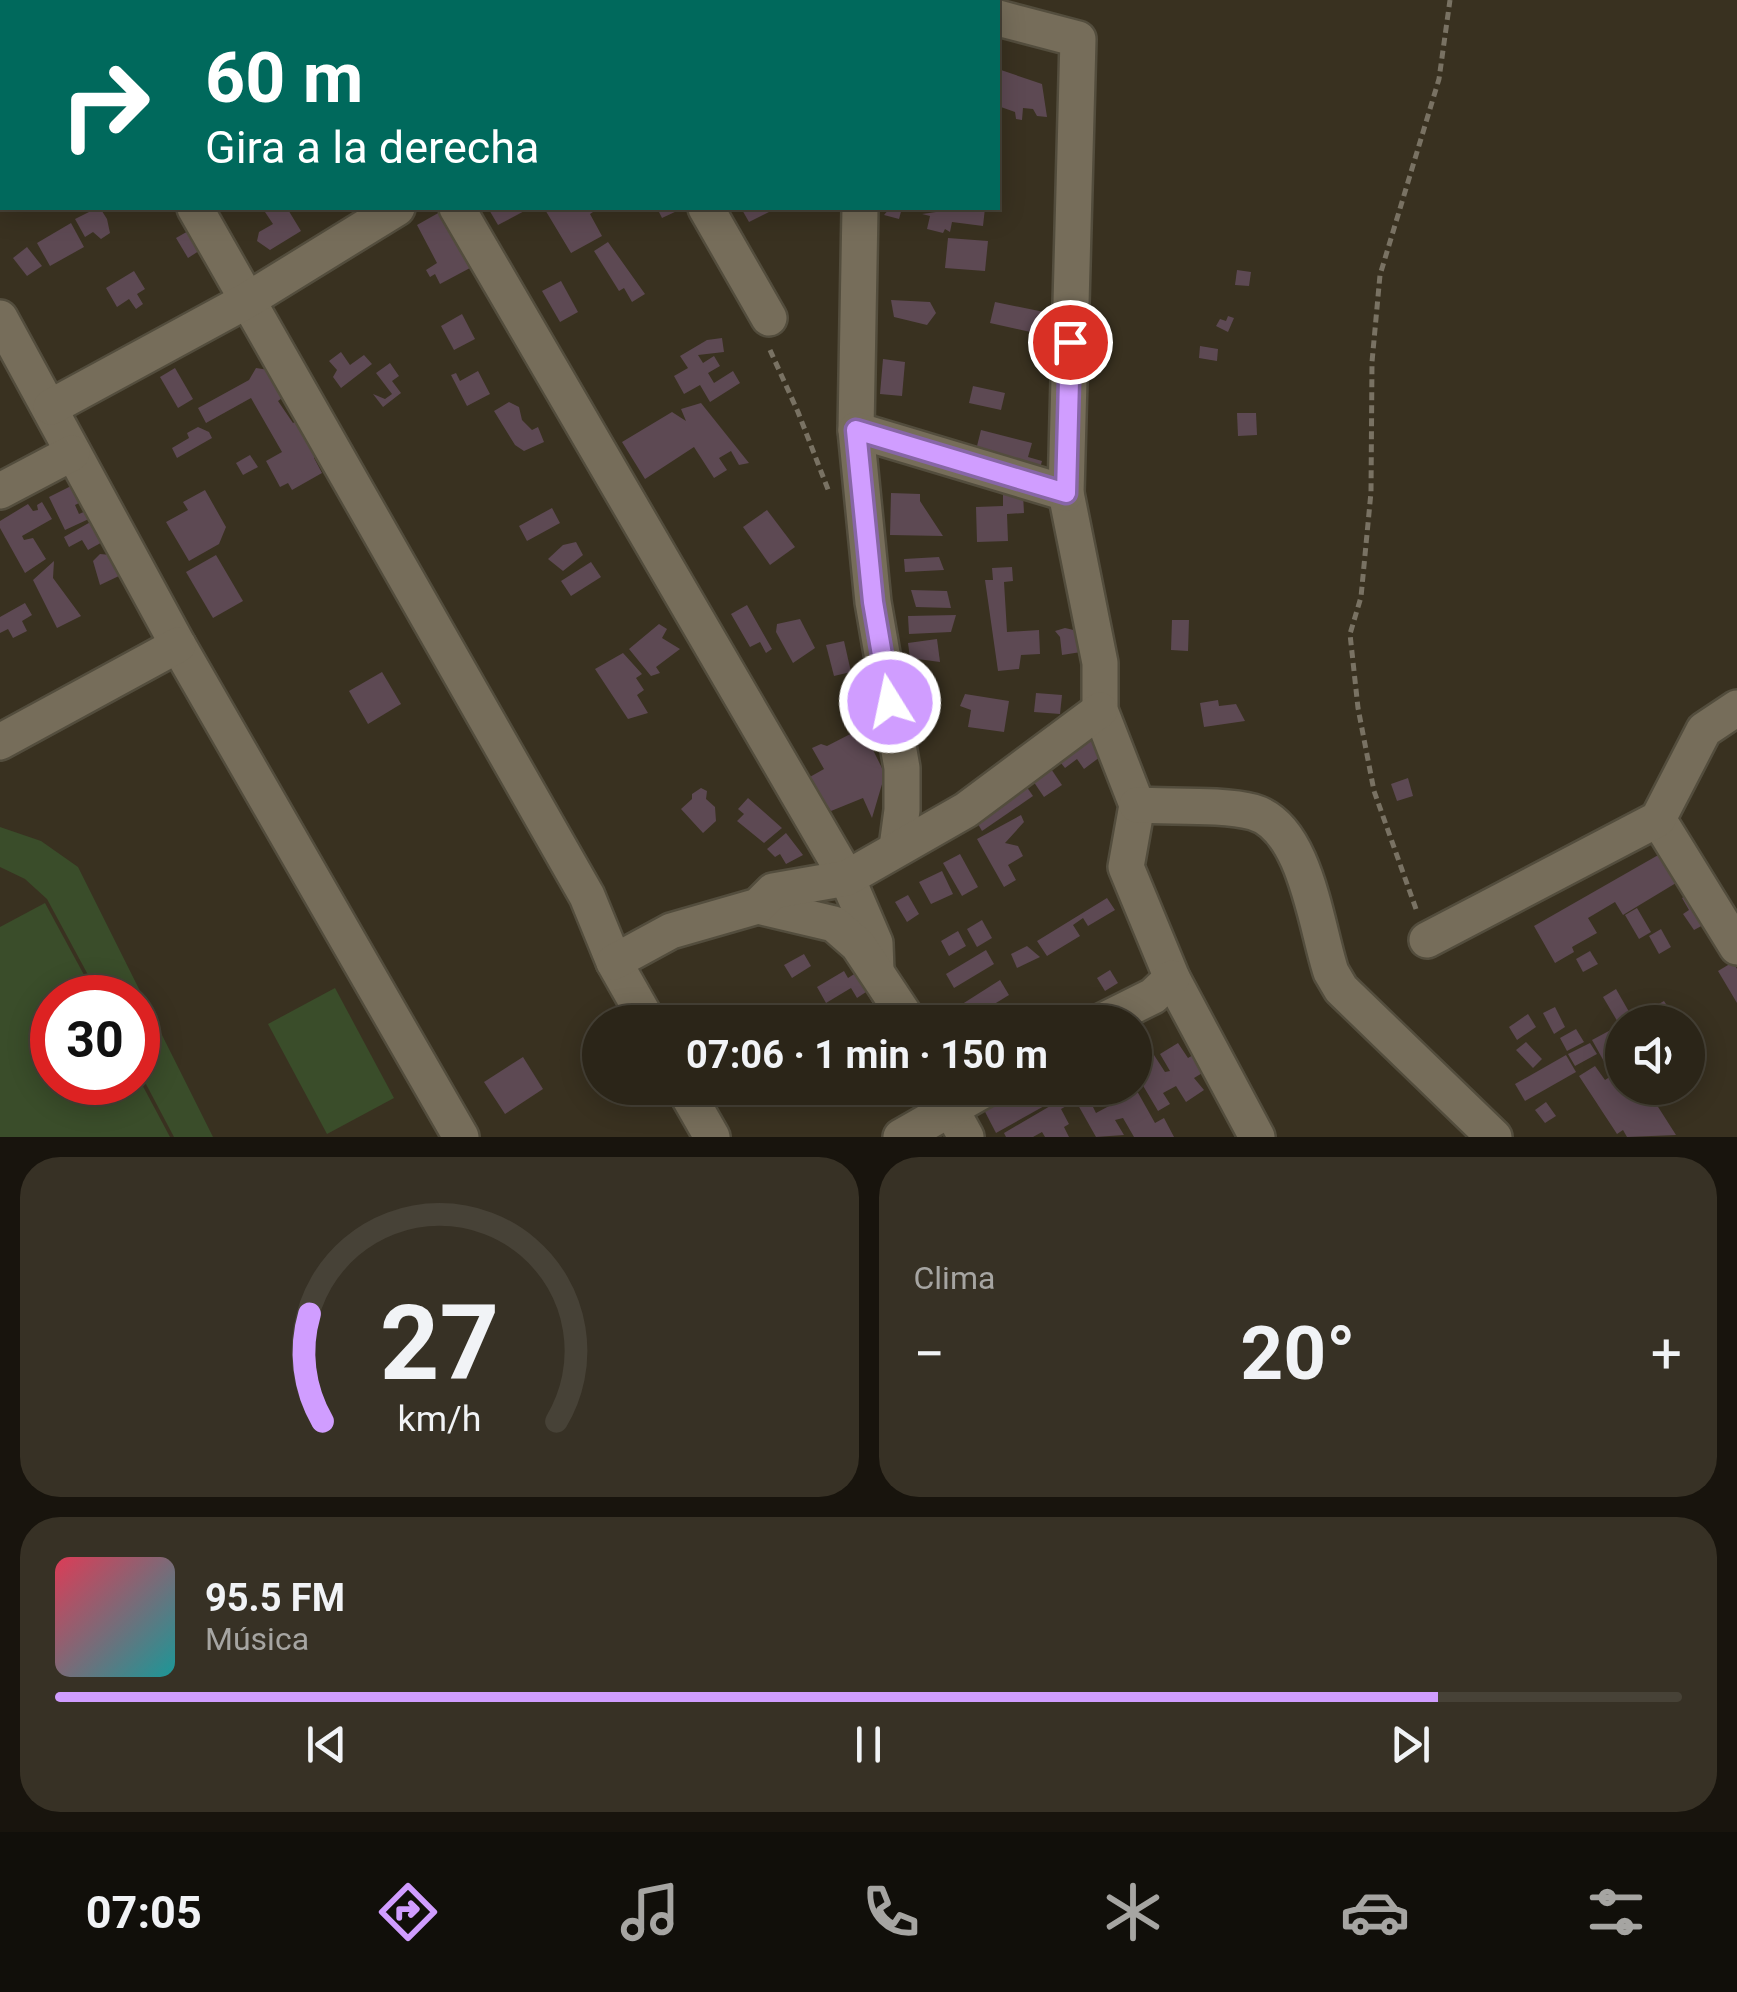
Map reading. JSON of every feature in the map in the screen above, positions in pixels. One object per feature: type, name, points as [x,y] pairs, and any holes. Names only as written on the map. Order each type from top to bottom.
[{"type":"street","points":[[1000,18],[1078,38],[1066,493],[1100,664],[1100,710],[1137,805],[1126,866],[1172,978],[1257,1137]]},
{"type":"street","points":[[195,210],[587,896],[614,962],[638,1005]]},
{"type":"street","points":[[51,407],[246,301],[394,210]]},
{"type":"street","points":[[457,210],[847,878],[875,942],[876,971]]},
{"type":"street","points":[[707,210],[768,318]]},
{"type":"street","points":[[860,210],[856,430],[873,602],[902,768],[897,847]]},
{"type":"street","points":[[0,318],[178,645],[461,1137]]},
{"type":"street","points":[[856,430],[1066,493]]},
{"type":"street","points":[[0,491],[72,453]]},
{"type":"street","points":[[0,742],[178,645]]},
{"type":"street","points":[[1428,940],[1658,819],[1704,730],[1737,708]]},
{"type":"street","points":[[758,906],[773,890],[847,878],[966,810],[1100,710]]},
{"type":"street","points":[[1137,805],[1251,811],[1278,825],[1296,856],[1341,990],[1494,1137]]},
{"type":"street","points":[[1658,819],[1737,947]]},
{"type":"street","points":[[614,962],[671,931],[758,906],[834,924],[858,944],[898,1005]]},
{"type":"street","points":[[1134,1005],[1172,978]]},
{"type":"street","points":[[694,1105],[712,1137]]},
{"type":"street","points":[[901,1137],[952,1111]]},
{"type":"path","points":[[1428,940],[1374,791],[1356,694],[1350,634],[1361,597],[1371,492],[1372,362],[1380,275],[1439,79],[1450,0]]},
{"type":"path","points":[[768,318],[774,333],[770,350],[834,504]]},
{"type":"green space","points":[[0,827],[41,841],[78,867],[132,975],[88,975],[47,899],[25,879],[0,867]]},
{"type":"green space","points":[[45,903],[84,975],[30,975],[30,1105],[153,1105],[170,1137],[0,1137],[0,927]]},
{"type":"green space","points":[[335,988],[394,1098],[327,1134],[268,1024]]},
{"type":"green space","points":[[160,1031],[213,1137],[174,1137],[157,1105]]},
{"type":"building","points":[[1000,70],[1042,84],[1047,117],[1023,108],[1022,120],[1016,119],[1015,112],[1000,107]]},
{"type":"building","points":[[101,210],[110,233],[101,239],[93,232],[85,237],[75,219]]},
{"type":"building","points":[[288,210],[301,231],[270,250],[257,241],[259,232],[273,224],[265,212]]},
{"type":"building","points":[[489,210],[526,210],[498,225]]},
{"type":"building","points":[[545,210],[592,210],[590,214],[602,236],[571,253]]},
{"type":"building","points":[[658,210],[677,210],[677,211],[662,218]]},
{"type":"building","points":[[742,210],[773,210],[749,222]]},
{"type":"building","points":[[888,210],[901,210],[899,219],[884,215]]},
{"type":"building","points":[[985,210],[983,226],[952,222],[950,232],[927,229],[930,216],[922,214]]},
{"type":"building","points":[[440,212],[470,268],[440,284],[435,274],[430,277],[426,270],[437,263],[417,225]]},
{"type":"building","points":[[71,223],[84,247],[50,266],[37,243]]},
{"type":"building","points":[[190,230],[202,249],[188,258],[176,238]]},
{"type":"building","points":[[948,238],[988,241],[985,271],[945,268]]},
{"type":"building","points":[[608,242],[645,294],[632,302],[624,288],[619,291],[594,251]]},
{"type":"building","points":[[27,247],[42,266],[27,276],[13,258]]},
{"type":"building","points":[[1237,270],[1251,272],[1249,286],[1235,285]]},
{"type":"building","points":[[134,271],[145,289],[137,294],[143,304],[136,309],[129,299],[117,307],[106,288]]},
{"type":"building","points":[[561,281],[578,312],[560,322],[542,291]]},
{"type":"building","points":[[891,300],[930,302],[936,313],[927,325],[894,317]]},
{"type":"building","points":[[995,302],[1049,313],[1044,335],[990,323]]},
{"type":"building","points":[[462,314],[475,339],[454,350],[441,326]]},
{"type":"building","points":[[1228,316],[1234,318],[1228,332],[1216,326]]},
{"type":"building","points":[[722,338],[724,352],[698,355],[703,363],[714,356],[720,366],[708,373],[714,383],[733,371],[740,383],[710,402],[700,385],[684,394],[674,376],[688,368],[680,356],[707,340]]},
{"type":"building","points":[[1200,346],[1218,349],[1217,361],[1199,358]]},
{"type":"building","points":[[341,352],[350,365],[364,355],[372,364],[341,388],[333,377],[337,370],[329,361]]},
{"type":"building","points":[[883,359],[905,362],[902,396],[880,394]]},
{"type":"building","points":[[390,363],[399,376],[392,381],[401,393],[383,407],[373,394],[385,399],[392,394],[376,373]]},
{"type":"building","points":[[175,368],[193,399],[178,408],[160,377]]},
{"type":"building","points":[[256,368],[269,370],[286,395],[278,401],[293,423],[299,419],[316,452],[314,458],[322,473],[292,490],[288,483],[280,487],[266,461],[282,452],[251,398],[206,423],[198,408],[249,380]]},
{"type":"building","points":[[478,371],[490,394],[467,406],[451,375],[456,373],[460,381]]},
{"type":"building","points":[[973,386],[1005,393],[1001,410],[969,403]]},
{"type":"building","points":[[509,402],[519,407],[522,420],[532,430],[538,427],[544,442],[524,451],[515,445],[494,411]]},
{"type":"building","points":[[701,403],[749,463],[739,465],[731,451],[719,458],[727,470],[714,478],[694,447],[645,479],[622,442],[672,412],[686,421],[681,409]]},
{"type":"building","points":[[1237,413],[1256,413],[1257,435],[1238,436]]},
{"type":"building","points":[[198,427],[212,438],[177,458],[172,448]]},
{"type":"building","points":[[981,430],[1032,443],[1028,457],[1042,461],[1040,468],[976,450]]},
{"type":"building","points":[[250,455],[258,467],[243,475],[236,463]]},
{"type":"building","points":[[73,485],[81,502],[75,505],[79,514],[88,510],[91,518],[65,530],[49,497]]},
{"type":"building","points":[[205,490],[226,527],[219,544],[189,561],[166,522],[188,510],[183,502]]},
{"type":"building","points":[[891,493],[920,494],[920,501],[943,536],[890,535]]},
{"type":"building","points":[[1023,494],[1024,513],[1007,514],[1008,541],[977,542],[976,507],[1003,506],[1003,495]]},
{"type":"building","points":[[42,502],[52,519],[22,536],[24,540],[33,538],[46,559],[25,573],[0,528],[0,521],[28,504],[33,511],[38,510],[37,505]]},
{"type":"building","points":[[552,508],[560,523],[527,541],[519,526]]},
{"type":"building","points":[[767,510],[795,547],[770,565],[743,527]]},
{"type":"building","points":[[94,520],[106,540],[88,550],[82,540],[69,547],[64,537]]},
{"type":"building","points":[[576,542],[583,555],[563,571],[548,559],[563,545]]},
{"type":"building","points":[[100,554],[111,555],[121,575],[100,585],[93,561]]},
{"type":"building","points":[[216,555],[243,601],[213,618],[186,572]]},
{"type":"building","points":[[939,557],[944,570],[905,572],[904,559]]},
{"type":"building","points":[[54,561],[53,578],[81,616],[57,628],[33,580]]},
{"type":"building","points":[[591,562],[601,577],[571,596],[561,581]]},
{"type":"building","points":[[1012,567],[1013,581],[1004,582],[1007,632],[1039,630],[1040,654],[1021,655],[1019,669],[998,671],[985,580],[993,580],[992,568]]},
{"type":"building","points":[[911,590],[947,591],[951,608],[916,607]]},
{"type":"building","points":[[25,603],[32,615],[22,621],[27,631],[13,638],[8,629],[0,633],[0,617]]},
{"type":"building","points":[[747,605],[772,649],[766,653],[760,642],[750,647],[731,614]]},
{"type":"building","points":[[956,615],[951,632],[909,634],[908,616]]},
{"type":"building","points":[[800,619],[815,648],[793,663],[776,632],[777,624]]},
{"type":"building","points":[[1172,620],[1189,620],[1188,651],[1171,650]]},
{"type":"building","points":[[659,624],[667,629],[662,638],[680,649],[656,667],[660,673],[651,676],[629,649]]},
{"type":"building","points":[[1055,631],[1078,631],[1081,652],[1062,655],[1060,637]]},
{"type":"building","points":[[937,639],[940,662],[910,658],[908,643]]},
{"type":"building","points":[[844,641],[851,672],[834,676],[826,645]]},
{"type":"building","points":[[623,653],[642,674],[636,678],[644,690],[637,695],[648,713],[628,719],[595,669]]},
{"type":"building","points":[[382,672],[401,704],[368,724],[349,691]]},
{"type":"building","points":[[1036,693],[1062,695],[1060,714],[1034,712]]},
{"type":"building","points":[[965,694],[1009,701],[1004,732],[968,727],[971,710],[960,706]]},
{"type":"building","points":[[1218,700],[1219,706],[1236,704],[1245,721],[1204,727],[1200,703]]},
{"type":"building","points":[[862,728],[885,774],[872,818],[863,798],[831,811],[808,778],[824,769],[812,748],[827,746]]},
{"type":"building","points":[[1094,728],[1105,743],[1095,751],[1100,757],[1084,769],[1077,759],[1065,768],[1056,757]]},
{"type":"building","points":[[1049,766],[1062,785],[1044,797],[1031,778]]},
{"type":"building","points":[[1408,778],[1413,796],[1397,801],[1391,784]]},
{"type":"building","points":[[1024,783],[1033,796],[982,831],[974,817]]},
{"type":"building","points":[[701,788],[707,791],[706,799],[715,807],[716,821],[703,833],[681,809]]},
{"type":"building","points":[[748,798],[782,828],[764,843],[737,821],[744,814],[738,809]]},
{"type":"building","points":[[1021,815],[1024,822],[1005,843],[1018,846],[1023,856],[1008,865],[1016,880],[1004,887],[977,839]]},
{"type":"building","points":[[786,833],[803,855],[786,864],[780,854],[775,857],[767,849]]},
{"type":"building","points":[[960,854],[978,887],[962,896],[943,863]]},
{"type":"building","points":[[1660,854],[1676,883],[1623,915],[1615,902],[1588,918],[1597,933],[1572,947],[1574,952],[1555,963],[1534,926]]},
{"type":"building","points":[[942,871],[953,894],[931,904],[919,882]]},
{"type":"building","points":[[1689,893],[1707,923],[1694,930],[1683,914],[1689,910],[1682,898]]},
{"type":"building","points":[[908,895],[919,914],[907,922],[895,902]]},
{"type":"building","points":[[1107,898],[1115,910],[1088,926],[1083,918],[1073,925],[1080,936],[1047,956],[1037,941]]},
{"type":"building","points":[[1637,908],[1651,932],[1639,939],[1625,915]]},
{"type":"building","points":[[982,920],[992,938],[977,947],[967,929]]},
{"type":"building","points":[[1661,929],[1671,947],[1659,954],[1649,936]]},
{"type":"building","points":[[958,931],[966,946],[949,956],[941,941]]},
{"type":"building","points":[[1027,946],[1040,957],[1017,968],[1011,954]]},
{"type":"building","points":[[986,950],[994,964],[954,988],[946,974]]},
{"type":"building","points":[[1590,951],[1598,964],[1583,972],[1576,959]]},
{"type":"building","points":[[804,954],[811,966],[792,978],[784,965]]},
{"type":"building","points":[[1733,962],[1737,969],[1737,1003],[1718,971]]},
{"type":"building","points":[[1110,970],[1118,983],[1105,991],[1097,978]]},
{"type":"building","points":[[844,971],[848,978],[859,971],[879,1005],[871,1005],[866,992],[857,998],[851,988],[826,1003],[817,987]]},
{"type":"building","points":[[1000,980],[1009,995],[993,1005],[961,1005]]},
{"type":"building","points":[[1616,989],[1625,1005],[1608,1005],[1603,997]]},
{"type":"building","points":[[1555,1007],[1565,1027],[1554,1034],[1543,1013]]},
{"type":"building","points":[[1528,1014],[1536,1027],[1517,1040],[1509,1027]]},
{"type":"building","points":[[1576,1029],[1584,1042],[1567,1051],[1560,1038]]},
{"type":"building","points":[[1605,1033],[1605,1063],[1592,1040]]},
{"type":"building","points":[[1526,1042],[1542,1059],[1533,1068],[1516,1050]]},
{"type":"building","points":[[1178,1043],[1188,1058],[1200,1051],[1209,1069],[1194,1078],[1204,1090],[1186,1102],[1176,1086],[1163,1093],[1170,1104],[1158,1111],[1152,1101],[1152,1056],[1165,1072],[1170,1071],[1160,1054]]},
{"type":"building","points":[[1590,1043],[1597,1054],[1575,1066],[1568,1054]]},
{"type":"building","points":[[1566,1055],[1576,1072],[1525,1101],[1515,1084]]},
{"type":"building","points":[[523,1057],[543,1089],[505,1114],[484,1082]]},
{"type":"building","points":[[1595,1066],[1605,1080],[1605,1105],[1657,1105],[1676,1135],[1627,1137],[1623,1130],[1617,1134],[1579,1076]]},
{"type":"building","points":[[1546,1102],[1556,1116],[1545,1123],[1535,1110]]},
{"type":"building","points":[[983,1105],[1046,1105],[996,1133]]},
{"type":"building","points":[[1052,1105],[1068,1105],[1061,1109],[1069,1124],[1064,1127],[1069,1137],[1045,1137],[1042,1132],[1033,1137],[1006,1137],[1004,1133]]},
{"type":"building","points":[[1078,1105],[1092,1105],[1096,1113],[1111,1105],[1145,1105],[1155,1123],[1164,1118],[1174,1137],[1134,1137],[1123,1118],[1115,1120],[1124,1135],[1096,1137]]},
{"type":"route","points":[[890,702],[873,602],[856,430],[1066,493],[1070,342]]}]
